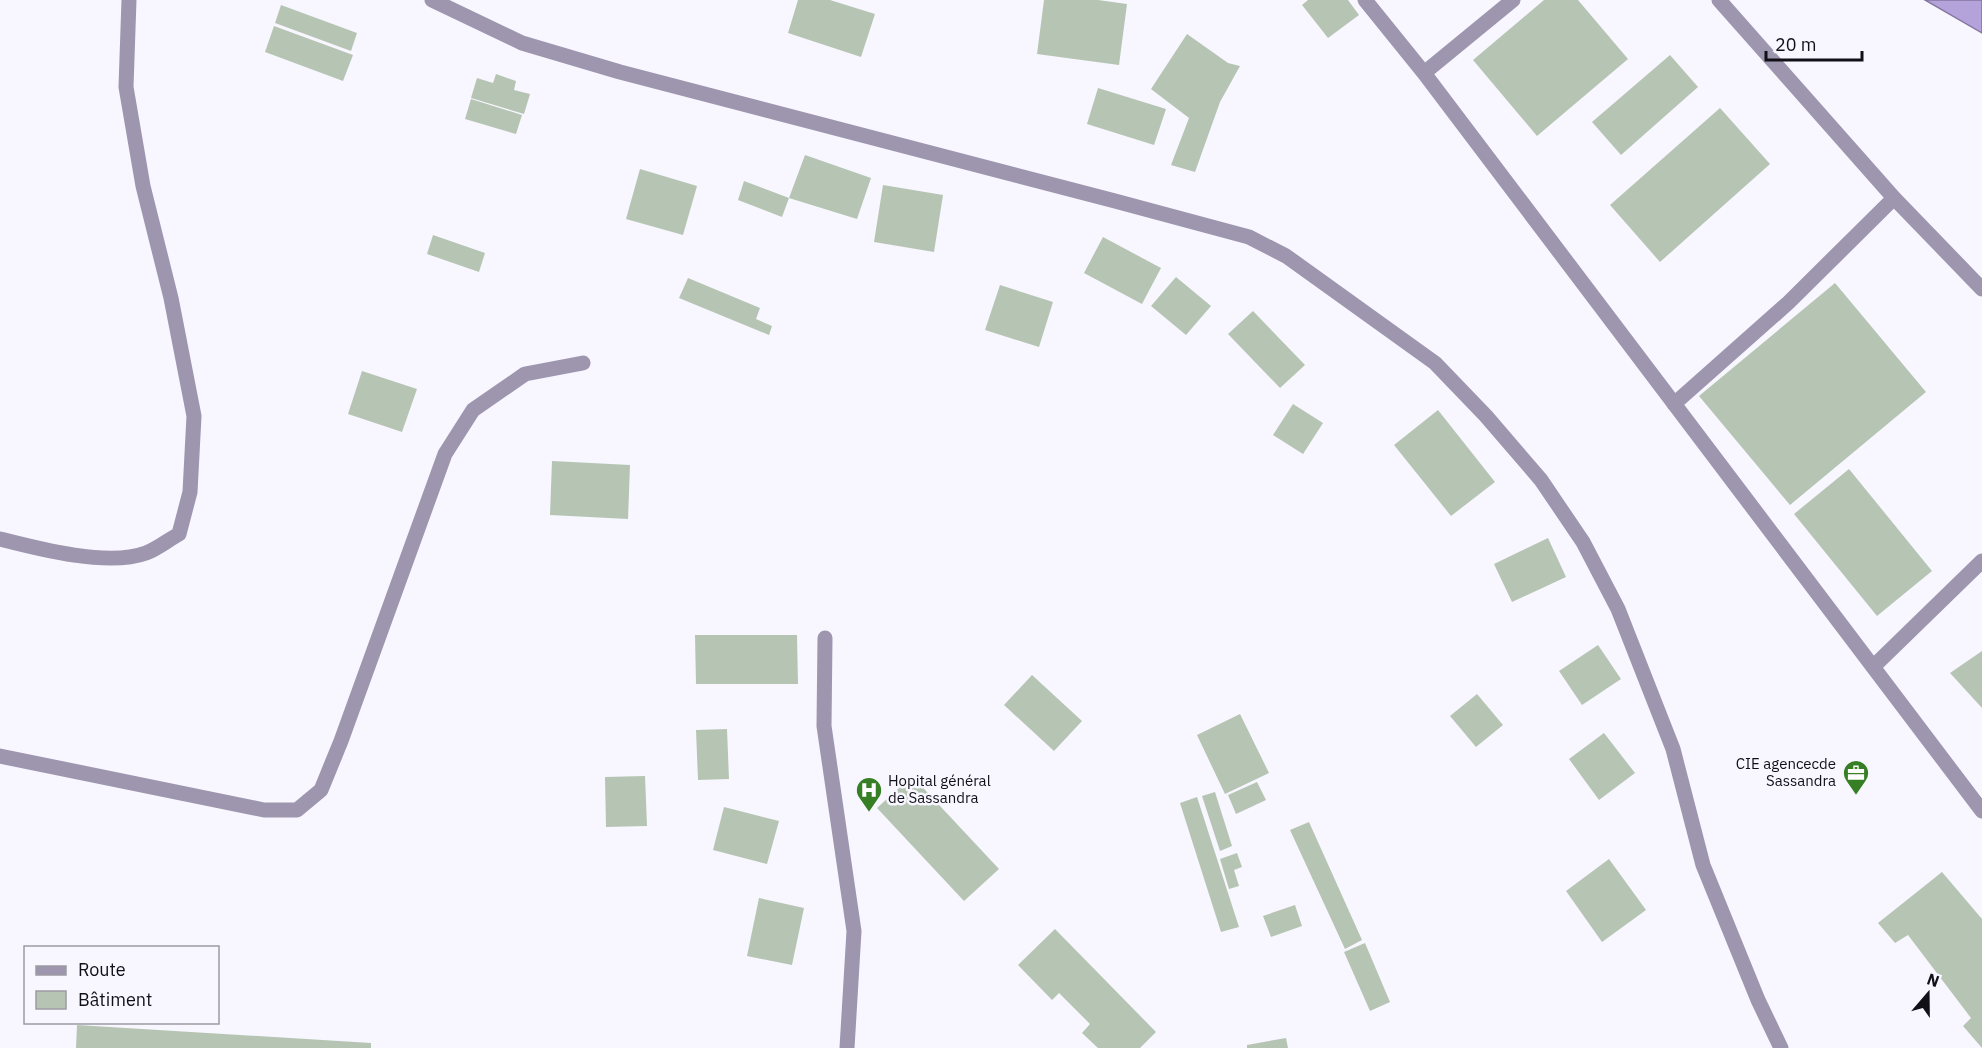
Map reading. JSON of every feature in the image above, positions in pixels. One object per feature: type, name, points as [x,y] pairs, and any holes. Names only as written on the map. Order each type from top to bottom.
[{"type":"street","points":[[0,539],[104,560],[146,554],[178,534],[190,492],[194,416],[171,298],[143,186],[126,87],[129,0]]},
{"type":"street","points":[[432,0],[522,43],[620,72],[1249,237],[1286,256],[1435,363],[1486,416],[1541,480],[1583,542],[1618,609],[1673,749],[1703,865],[1758,1000],[1781,1048]]},
{"type":"street","points":[[1365,0],[1424,73],[1982,811]]},
{"type":"street","points":[[1424,73],[1513,0]]},
{"type":"street","points":[[1719,0],[1894,198],[1982,289]]},
{"type":"street","points":[[1674,404],[1788,303],[1894,198]]},
{"type":"street","points":[[0,756],[264,810],[297,810],[321,790],[446,454],[473,410],[525,374],[584,363]]},
{"type":"street","points":[[1873,667],[1982,561]]},
{"type":"street","points":[[825,638],[824,726],[854,931],[847,1048]]},
{"type":"shaded area","points":[[1925,0],[1982,0],[1982,33]]},
{"type":"building","points":[[798,0],[830,0],[875,14],[861,57],[788,33]]},
{"type":"building","points":[[1044,0],[1098,0],[1127,4],[1119,65],[1037,54]]},
{"type":"building","points":[[1308,0],[1348,0],[1359,15],[1328,38],[1302,5]]},
{"type":"building","points":[[1544,0],[1578,0],[1628,59],[1537,136],[1473,60]]},
{"type":"building","points":[[281,5],[357,33],[351,51],[275,23]]},
{"type":"building","points":[[274,26],[353,55],[343,81],[265,52]]},
{"type":"building","points":[[1187,34],[1228,63],[1240,66],[1220,102],[1195,172],[1171,165],[1189,118],[1151,89]]},
{"type":"building","points":[[1670,55],[1698,87],[1621,155],[1592,122]]},
{"type":"building","points":[[496,74],[516,81],[514,90],[530,94],[524,114],[471,98],[477,78],[493,83]]},
{"type":"building","points":[[1098,88],[1166,109],[1154,145],[1087,124]]},
{"type":"building","points":[[471,99],[522,115],[516,134],[465,119]]},
{"type":"building","points":[[1720,108],[1770,164],[1660,262],[1610,205]]},
{"type":"building","points":[[805,155],[871,178],[857,219],[789,198]]},
{"type":"building","points":[[640,169],[697,186],[683,235],[626,219]]},
{"type":"building","points":[[744,181],[789,198],[782,217],[738,200]]},
{"type":"building","points":[[883,185],[943,195],[934,252],[874,242]]},
{"type":"building","points":[[433,235],[485,253],[479,272],[427,254]]},
{"type":"building","points":[[1103,237],[1161,268],[1142,304],[1084,273]]},
{"type":"building","points":[[1176,277],[1211,306],[1186,335],[1151,306]]},
{"type":"building","points":[[688,278],[760,308],[756,319],[772,326],[769,335],[679,298]]},
{"type":"building","points":[[1835,283],[1926,392],[1790,505],[1699,396]]},
{"type":"building","points":[[1000,285],[1053,302],[1039,347],[985,330]]},
{"type":"building","points":[[1253,311],[1305,365],[1280,388],[1228,334]]},
{"type":"building","points":[[362,371],[417,389],[402,432],[348,414]]},
{"type":"building","points":[[1293,404],[1323,423],[1303,454],[1273,435]]},
{"type":"building","points":[[1438,410],[1495,482],[1451,516],[1394,445]]},
{"type":"building","points":[[552,461],[630,465],[628,519],[550,515]]},
{"type":"building","points":[[1849,469],[1932,571],[1877,616],[1794,514]]},
{"type":"building","points":[[1548,538],[1566,577],[1512,602],[1494,564]]},
{"type":"building","points":[[695,635],[797,635],[798,684],[696,684]]},
{"type":"building","points":[[1598,645],[1621,679],[1582,705],[1559,671]]},
{"type":"building","points":[[1982,651],[1982,708],[1950,673]]},
{"type":"building","points":[[1032,675],[1082,721],[1054,751],[1004,705]]},
{"type":"building","points":[[1477,694],[1503,725],[1476,747],[1450,716]]},
{"type":"building","points":[[1240,714],[1269,773],[1225,794],[1197,735]]},
{"type":"building","points":[[727,729],[729,779],[698,780],[696,730]]},
{"type":"building","points":[[1604,733],[1635,773],[1599,800],[1569,759]]},
{"type":"building","points":[[645,776],[647,826],[606,827],[605,777]]},
{"type":"building","points":[[912,776],[999,869],[964,901],[877,808]]},
{"type":"building","points":[[1257,782],[1266,800],[1236,814],[1228,795]]},
{"type":"building","points":[[1215,792],[1232,846],[1220,851],[1202,796]]},
{"type":"building","points":[[1197,797],[1239,927],[1221,932],[1180,803]]},
{"type":"building","points":[[724,807],[779,821],[767,864],[713,850]]},
{"type":"building","points":[[1309,822],[1362,940],[1345,949],[1290,830]]},
{"type":"building","points":[[1237,853],[1242,867],[1234,870],[1239,886],[1229,889],[1220,859]]},
{"type":"building","points":[[1609,859],[1646,910],[1602,942],[1566,891]]},
{"type":"building","points":[[1942,872],[1982,919],[1982,1048],[1963,1026],[1971,1018],[1908,935],[1895,943],[1878,923]]},
{"type":"building","points":[[759,898],[804,908],[792,965],[747,956]]},
{"type":"building","points":[[1295,905],[1302,926],[1271,937],[1263,916]]},
{"type":"building","points":[[1055,929],[1156,1032],[1140,1048],[1098,1048],[1082,1033],[1090,1024],[1059,993],[1052,1000],[1018,965]]},
{"type":"building","points":[[1365,943],[1390,1002],[1370,1011],[1344,952]]},
{"type":"building","points":[[77,1025],[371,1043],[371,1048],[76,1048]]},
{"type":"building","points":[[1286,1038],[1288,1048],[1247,1048],[1247,1045]]},
{"type":"place","name":"CIE agencecde Sassandra","points":[[1856,796]]},
{"type":"place","name":"Hopital général de Sassandra","points":[[869,813]]}]
